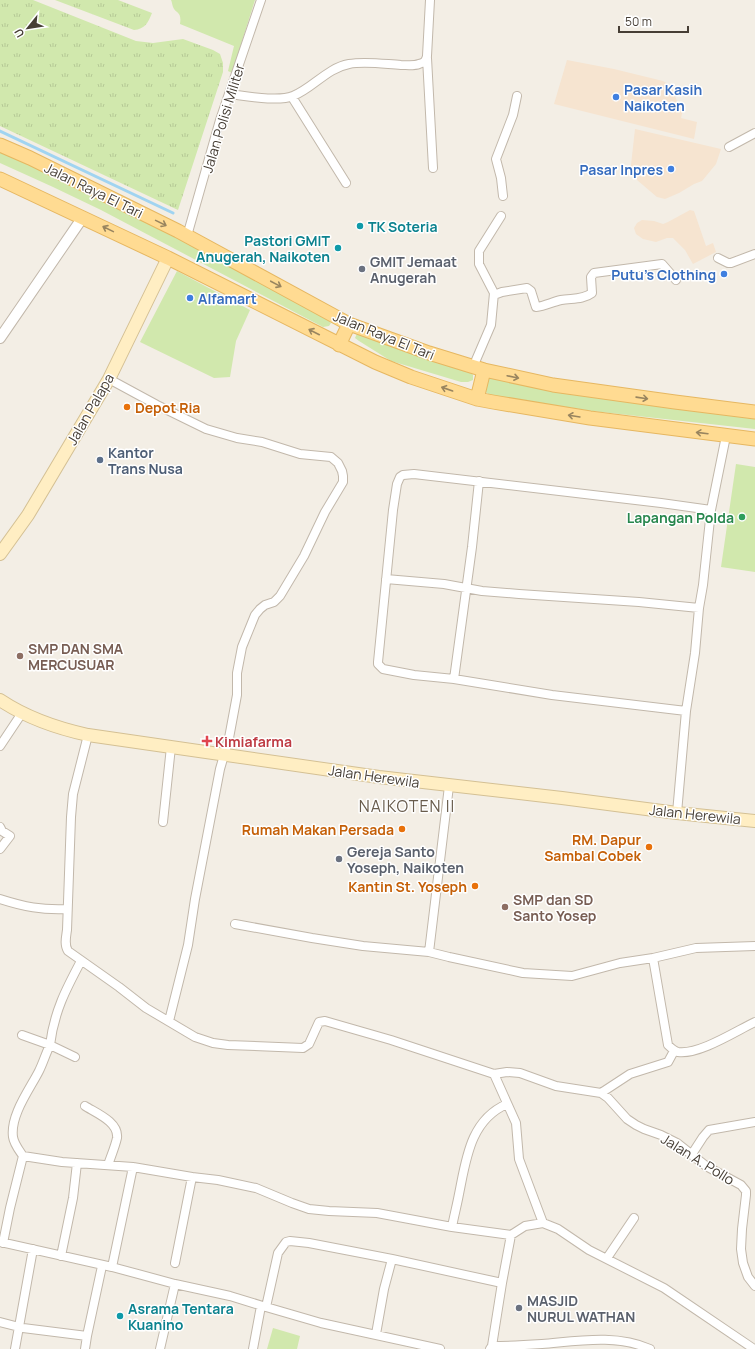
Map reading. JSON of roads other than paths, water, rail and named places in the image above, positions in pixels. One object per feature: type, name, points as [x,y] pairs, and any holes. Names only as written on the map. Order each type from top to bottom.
[{"type":"main road","name":"Jalan Raya El Tari","points":[[0,146],[30,158],[188,236],[349,324],[429,353],[478,368],[552,385],[755,412]]},
{"type":"main road","name":"Jalan Raya El Tari","points":[[0,179],[168,258],[339,345],[411,377],[477,399],[590,418],[755,439]]},
{"type":"main road","name":"Jalan Palapa","points":[[0,554],[28,515],[108,379],[168,258]]},
{"type":"main road","points":[[339,345],[349,324]]},
{"type":"main road","points":[[477,399],[478,368]]},
{"type":"main road","name":"Jalan Herewila","points":[[0,700],[25,714],[48,724],[64,730],[88,735],[379,777],[755,821]]},
{"type":"street","name":"Jalan Polisi Militer","points":[[188,236],[220,120],[261,0]]},
{"type":"street","points":[[430,0],[427,58],[433,168]]},
{"type":"street","points":[[229,94],[276,99],[292,97],[331,71],[349,64],[414,65],[424,63],[427,58]]},
{"type":"street","points":[[503,196],[501,178],[496,159],[513,116],[517,96]]},
{"type":"street","points":[[292,97],[346,183]]},
{"type":"street","points":[[729,147],[755,133]]},
{"type":"street","points":[[478,368],[491,325],[494,295],[494,292],[479,264],[479,251],[501,216]]},
{"type":"street","points":[[0,338],[83,217]]},
{"type":"street","points":[[718,258],[730,263],[755,254]]},
{"type":"street","points":[[494,295],[502,292],[527,288],[531,291],[536,307],[547,306],[561,300],[587,296],[592,292],[591,277],[594,273],[662,264],[676,280]]},
{"type":"street","points":[[108,379],[206,429],[237,438],[262,442],[300,454],[331,457],[338,463],[342,471],[343,482],[325,512],[304,556],[280,596],[274,602],[265,605],[260,609],[251,622],[242,647],[237,673],[237,695],[229,738],[224,755],[195,899],[188,945],[169,1021]]},
{"type":"street","points":[[677,813],[686,711],[696,653],[699,608],[711,510],[726,436]]},
{"type":"street","points":[[686,711],[552,695],[454,679],[414,675],[383,669],[378,664],[393,510],[397,484],[400,477],[407,474],[414,474],[711,510]]},
{"type":"street","points":[[454,679],[479,481]]},
{"type":"street","points":[[386,579],[444,584],[519,594],[639,602],[699,608]]},
{"type":"street","points":[[0,746],[25,714]]},
{"type":"street","points":[[88,735],[73,794],[66,948],[146,1008],[194,1037],[213,1043],[228,1045],[303,1048],[309,1044],[319,1022],[325,1021],[391,1040],[494,1074],[507,1072],[520,1073],[556,1086],[601,1093],[630,1074],[668,1062],[674,1051]]},
{"type":"street","points":[[163,822],[171,747]]},
{"type":"street","points":[[429,952],[449,786]]},
{"type":"street","points":[[0,849],[10,836],[1,829]]},
{"type":"street","points":[[0,899],[21,906],[47,910],[68,909]]},
{"type":"street","points":[[235,924],[349,944],[429,952],[523,973],[572,976],[620,963],[653,958],[696,948],[755,946]]},
{"type":"street","points":[[653,958],[668,1045],[674,1051],[685,1052],[701,1048],[717,1042],[755,1022]]},
{"type":"street","points":[[82,961],[63,995],[54,1020],[50,1045],[39,1071],[24,1098],[13,1129],[15,1144],[23,1156],[62,1162],[133,1167],[192,1178],[218,1180],[256,1188],[292,1203],[329,1212],[377,1213],[452,1227],[511,1235],[525,1226],[543,1223],[558,1229],[590,1250],[664,1288],[754,1349]]},
{"type":"street","points":[[22,1035],[50,1045],[75,1057]]},
{"type":"street","points":[[494,1074],[516,1123],[519,1159],[543,1223]]},
{"type":"street","name":"Jalan A. Pollo","points":[[601,1093],[608,1098],[631,1122],[677,1143],[706,1166],[741,1185],[746,1191],[741,1249],[743,1263],[748,1277],[755,1286]]},
{"type":"street","points":[[452,1227],[469,1147],[477,1130],[484,1121],[497,1109],[507,1104]]},
{"type":"street","points":[[86,1106],[114,1126],[117,1132],[117,1137],[108,1165]]},
{"type":"street","points":[[692,1154],[709,1130],[755,1122]]},
{"type":"street","points":[[23,1156],[2,1243],[112,1267],[175,1284],[230,1296],[321,1323],[440,1349]]},
{"type":"street","points":[[61,1256],[73,1198],[78,1163]]},
{"type":"street","points":[[112,1267],[133,1167]]},
{"type":"street","points":[[175,1263],[192,1178]]},
{"type":"street","points":[[607,1258],[634,1218]]},
{"type":"street","points":[[511,1235],[491,1348],[583,1340],[620,1340],[650,1349]]},
{"type":"street","points":[[253,1349],[278,1253],[286,1242],[310,1243],[502,1283]]},
{"type":"street","points":[[15,1349],[33,1249]]},
{"type":"street","points":[[376,1334],[384,1289],[392,1259]]},
{"type":"street","points":[[85,1349],[102,1266]]},
{"type":"street","points":[[160,1349],[175,1284]]},
{"type":"street","points":[[0,1322],[19,1327],[87,1336]]},
{"type":"waterway","points":[[0,131],[173,213]]},
{"type":"place","name":"Pasar Kasih Naikoten","points":[[616,97]]},
{"type":"place","name":"Pasar Inpres","points":[[671,169]]},
{"type":"place","name":"TK Soteria","points":[[360,226]]},
{"type":"place","name":"Pastori GMIT Anugerah, Naikoten","points":[[338,248]]},
{"type":"place","name":"GMIT Jemaat Anugerah","points":[[362,269]]},
{"type":"place","name":"Putu's Clothing","points":[[724,274]]},
{"type":"place","name":"Alfamart","points":[[190,298]]},
{"type":"place","name":"Depot Ria","points":[[127,407]]},
{"type":"place","name":"Kantor Trans Nusa","points":[[100,460]]},
{"type":"place","name":"Lapangan Polda","points":[[742,517]]},
{"type":"place","name":"SMP DAN SMA MERCUSUAR","points":[[20,656]]},
{"type":"place","name":"Kimiafarma","points":[[207,741]]},
{"type":"place","name":"Rumah Makan Persada","points":[[402,829]]},
{"type":"place","name":"RM. Dapur Sambal Cobek","points":[[649,847]]},
{"type":"place","name":"Gereja Santo Yoseph, Naikoten","points":[[339,859]]},
{"type":"place","name":"Kantin St. Yoseph","points":[[475,886]]},
{"type":"place","name":"SMP dan SD Santo Yosep","points":[[505,907]]},
{"type":"place","name":"MASJID NURUL WATHAN","points":[[519,1308]]},
{"type":"place","name":"Asrama Tentara Kuanino","points":[[120,1316]]},
{"type":"district","name":"NAIKOTEN II","points":[[407,806]]}]
